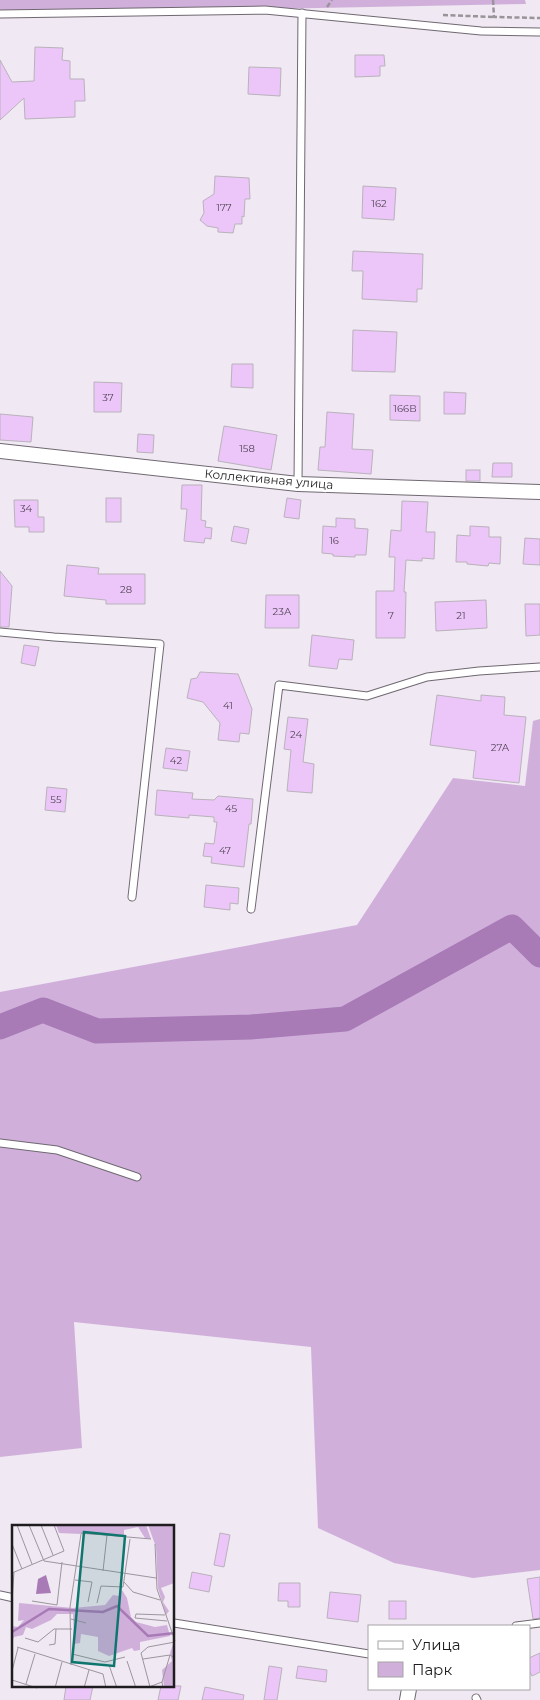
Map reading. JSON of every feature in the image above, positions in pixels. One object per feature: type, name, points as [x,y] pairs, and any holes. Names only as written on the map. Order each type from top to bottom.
[{"type":"street","name":"Коллективная улица","points":[[0,451],[298,484],[540,492]]},
{"type":"lane","points":[[0,14],[265,10],[481,31],[540,32]]},
{"type":"lane","points":[[298,484],[302,14]]},
{"type":"lane","points":[[0,632],[160,644],[132,897]]},
{"type":"lane","points":[[251,909],[279,685],[367,696],[427,677],[540,667]]},
{"type":"lane","points":[[0,1142],[58,1150],[137,1177]]},
{"type":"lane","points":[[175,1623],[368,1654]]},
{"type":"lane","points":[[524,1625],[540,1623]]},
{"type":"path","points":[[493,0],[494,17],[540,18]]},
{"type":"green space","points":[[0,0],[525,0],[526,4],[0,14]]},
{"type":"green space","points":[[540,719],[540,1570],[473,1578],[394,1563],[318,1528],[311,1347],[74,1322],[82,1448],[0,1457],[0,992],[357,925],[453,778],[525,786],[533,721]]},
{"type":"building","points":[[35,47],[63,48],[62,60],[70,61],[70,79],[84,79],[85,101],[75,101],[75,117],[25,119],[24,98],[0,120],[0,60],[12,82],[34,81]]},
{"type":"building","points":[[355,55],[384,55],[385,66],[380,66],[380,76],[355,77]]},
{"type":"building","points":[[249,67],[281,68],[280,96],[248,94]]},
{"type":"building","points":[[215,176],[249,178],[250,199],[245,199],[242,224],[235,224],[233,233],[218,232],[218,228],[207,226],[200,220],[204,213],[203,201],[214,194]]},
{"type":"building","points":[[363,186],[396,188],[394,220],[362,218]]},
{"type":"building","points":[[353,251],[423,254],[422,289],[417,289],[417,302],[362,299],[363,271],[352,271]]},
{"type":"building","points":[[353,330],[397,332],[395,372],[352,371]]},
{"type":"building","points":[[232,364],[253,364],[253,388],[231,387]]},
{"type":"building","points":[[94,382],[122,383],[121,412],[94,412]]},
{"type":"building","points":[[444,392],[466,393],[465,414],[444,414]]},
{"type":"building","points":[[390,395],[420,396],[420,421],[390,420]]},
{"type":"building","points":[[327,412],[354,414],[352,449],[373,450],[371,474],[318,470],[320,447],[325,447]]},
{"type":"building","points":[[0,414],[33,417],[31,442],[0,440]]},
{"type":"building","points":[[224,426],[277,435],[271,470],[218,461]]},
{"type":"building","points":[[138,434],[154,435],[153,453],[137,452]]},
{"type":"building","points":[[493,463],[512,463],[512,477],[492,477]]},
{"type":"building","points":[[466,470],[480,470],[480,481],[466,481]]},
{"type":"building","points":[[182,485],[202,485],[201,520],[206,521],[205,527],[212,528],[211,539],[205,538],[204,543],[184,541],[187,509],[181,509]]},
{"type":"building","points":[[106,498],[121,498],[121,522],[106,522]]},
{"type":"building","points":[[287,498],[301,500],[299,519],[284,517]]},
{"type":"building","points":[[14,500],[38,500],[38,517],[44,517],[44,532],[29,532],[29,527],[15,527]]},
{"type":"building","points":[[402,501],[428,502],[426,532],[435,532],[434,559],[422,558],[422,561],[406,560],[404,592],[406,592],[405,638],[376,638],[376,591],[394,591],[395,557],[389,557],[391,530],[401,531]]},
{"type":"building","points":[[336,518],[355,519],[355,528],[368,529],[366,555],[355,555],[355,557],[333,556],[333,554],[322,553],[323,526],[336,527]]},
{"type":"building","points":[[234,526],[249,529],[246,544],[231,541]]},
{"type":"building","points":[[470,526],[489,527],[489,537],[501,537],[500,564],[489,563],[488,566],[456,562],[457,535],[470,536]]},
{"type":"building","points":[[525,538],[540,539],[540,565],[523,564]]},
{"type":"building","points":[[67,565],[99,568],[98,574],[145,574],[145,604],[106,604],[106,600],[64,596]]},
{"type":"building","points":[[0,571],[12,586],[9,627],[0,627]]},
{"type":"building","points":[[266,595],[299,595],[299,628],[265,628]]},
{"type":"building","points":[[486,600],[487,628],[436,631],[435,602]]},
{"type":"building","points":[[525,604],[540,604],[540,635],[526,636]]},
{"type":"building","points":[[312,635],[354,640],[352,660],[339,659],[337,669],[309,666]]},
{"type":"building","points":[[24,645],[39,647],[35,666],[21,663]]},
{"type":"building","points":[[200,672],[238,674],[252,709],[249,734],[240,733],[239,742],[218,740],[220,723],[203,702],[187,698],[191,679],[197,678]]},
{"type":"building","points":[[437,695],[481,701],[481,695],[505,697],[504,715],[526,717],[519,783],[473,778],[476,751],[430,745]]},
{"type":"building","points":[[288,717],[308,719],[303,762],[314,764],[312,793],[287,791],[291,750],[284,749]]},
{"type":"building","points":[[166,748],[190,751],[187,771],[163,768]]},
{"type":"building","points":[[47,787],[67,789],[65,812],[45,810]]},
{"type":"building","points":[[157,790],[193,793],[192,799],[214,800],[218,796],[253,799],[244,867],[211,863],[212,857],[203,856],[205,843],[214,844],[217,822],[214,822],[214,817],[189,815],[189,818],[155,815]]},
{"type":"building","points":[[206,885],[239,888],[238,904],[230,903],[230,910],[204,907]]},
{"type":"building","points":[[220,1533],[230,1535],[224,1567],[214,1565]]},
{"type":"building","points":[[192,1572],[212,1576],[209,1592],[189,1588]]},
{"type":"building","points":[[540,1577],[540,1618],[533,1619],[527,1579]]},
{"type":"building","points":[[279,1583],[300,1583],[300,1607],[288,1607],[288,1601],[278,1601]]},
{"type":"building","points":[[330,1592],[361,1595],[358,1622],[327,1618]]},
{"type":"building","points":[[389,1601],[406,1601],[406,1619],[389,1619]]},
{"type":"building","points":[[540,1653],[540,1672],[532,1676],[530,1672],[530,1658]]},
{"type":"building","points":[[269,1666],[282,1668],[277,1700],[264,1700]]},
{"type":"building","points":[[298,1666],[327,1670],[326,1682],[296,1678]]},
{"type":"building","points":[[181,1686],[178,1700],[158,1700],[161,1688]]},
{"type":"building","points":[[205,1687],[244,1695],[243,1700],[202,1700]]},
{"type":"building","points":[[66,1688],[93,1688],[90,1700],[64,1700]]},
{"type":"waterway","points":[[0,1027],[43,1010],[97,1031],[251,1027],[345,1019],[512,927],[540,955]]}]
